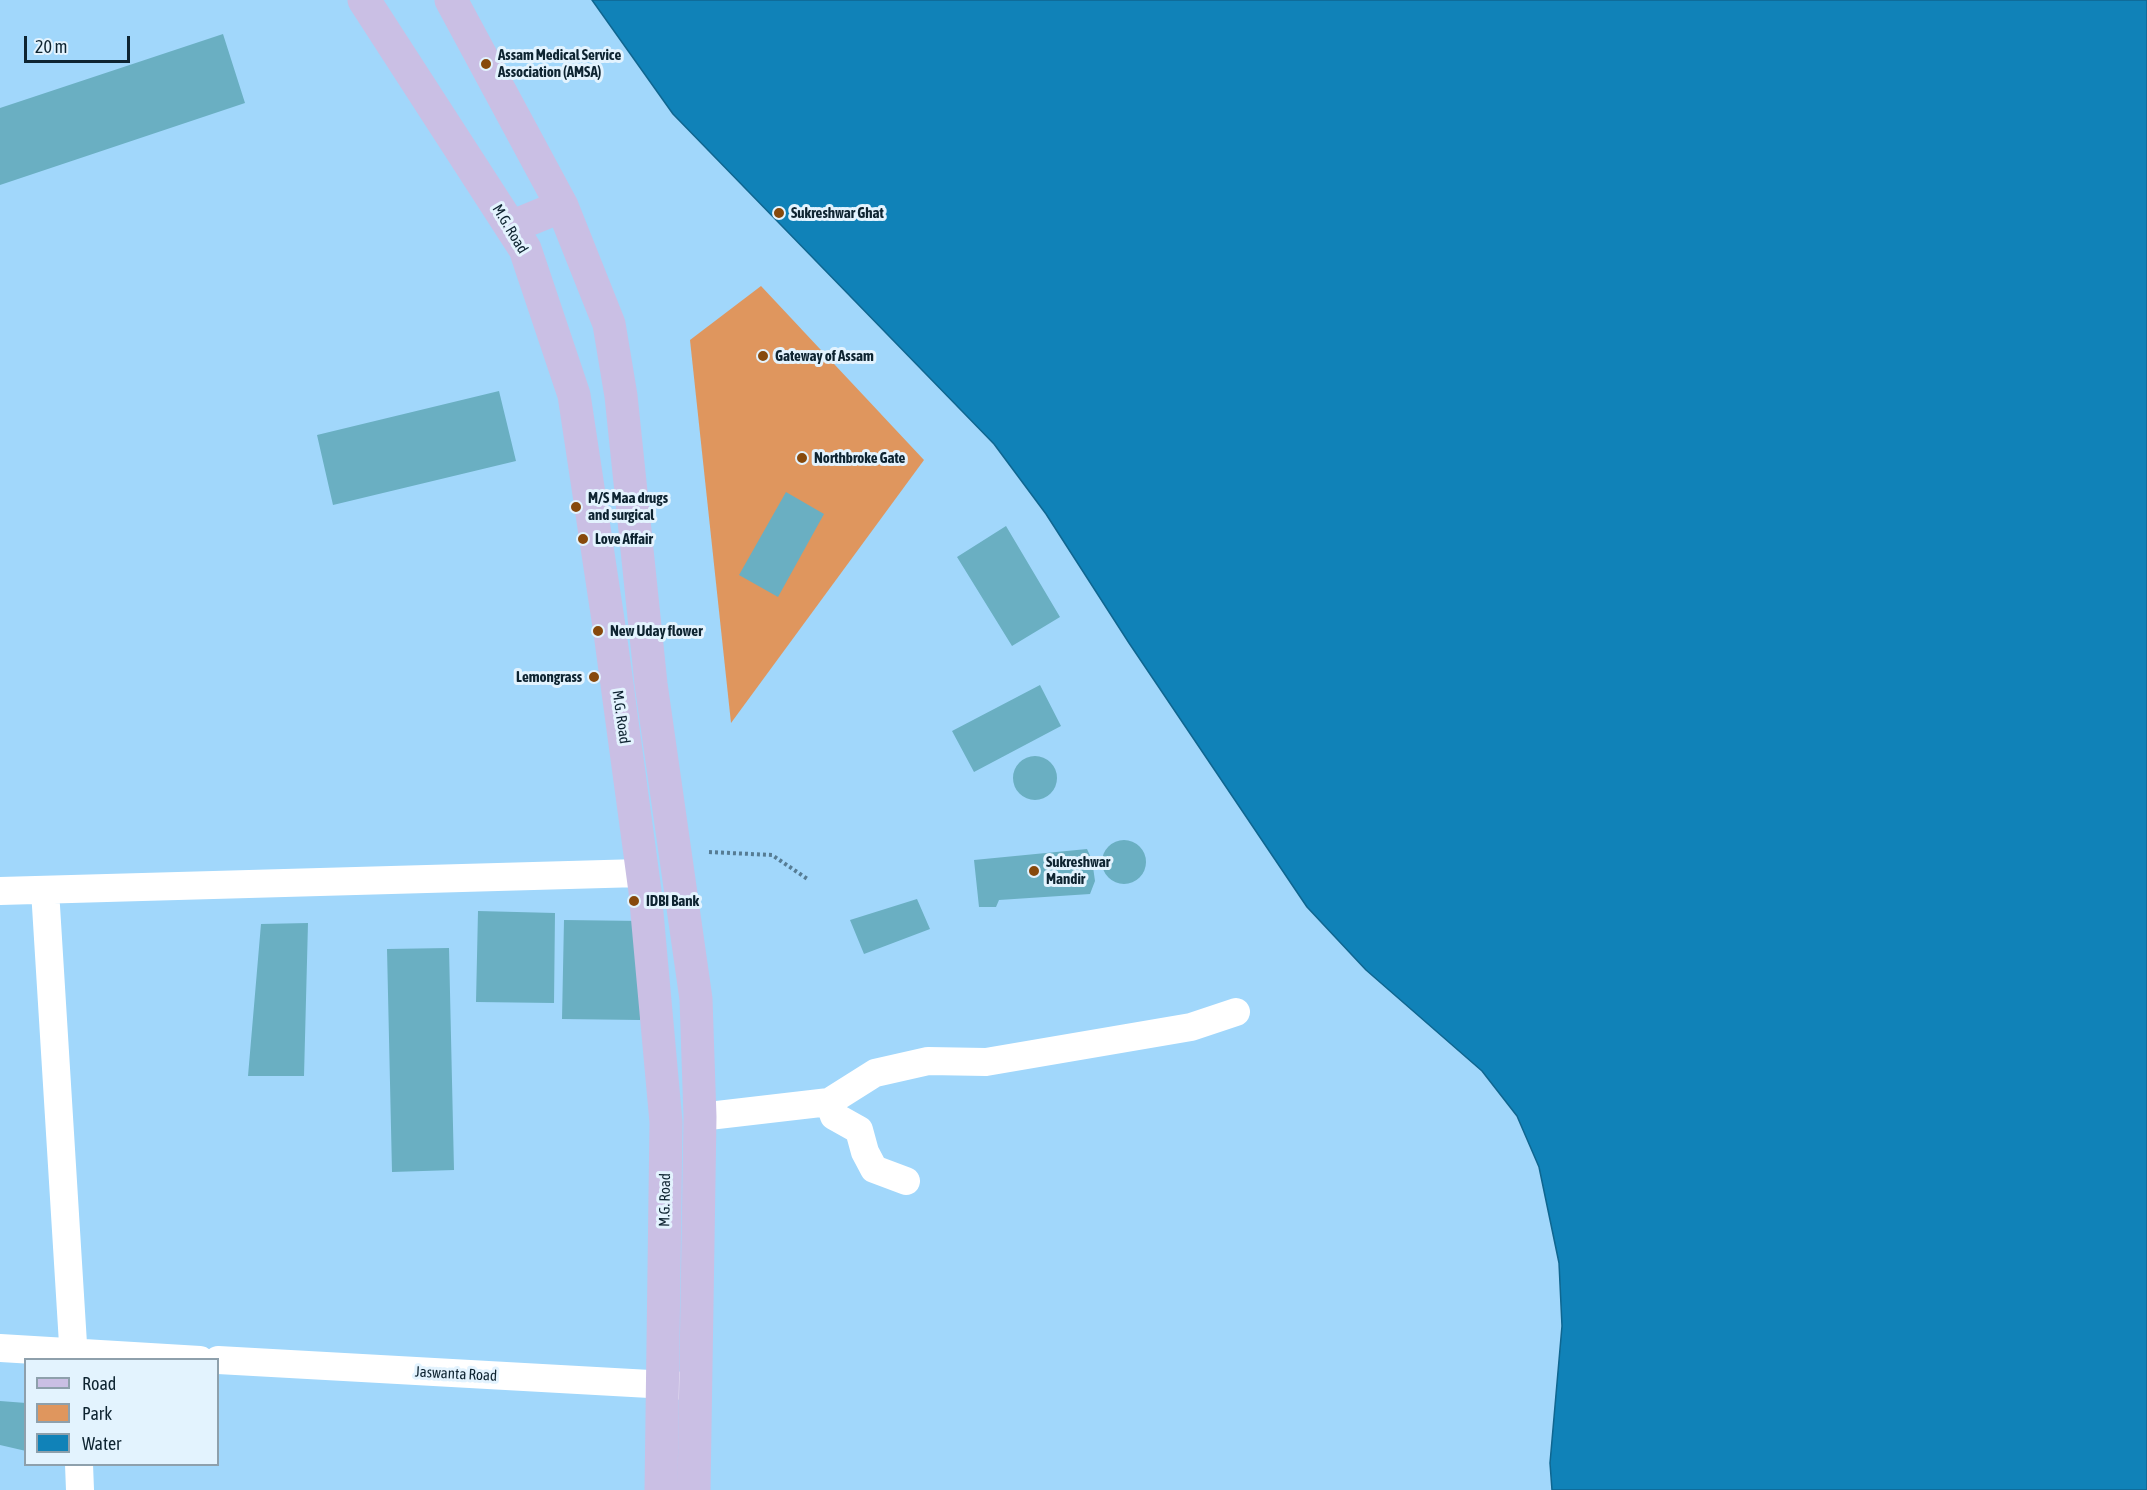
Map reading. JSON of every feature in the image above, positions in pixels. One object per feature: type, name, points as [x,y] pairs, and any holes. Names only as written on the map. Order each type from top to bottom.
[{"type":"main road","name":"M.G. Road","points":[[364,0],[525,249],[574,395],[645,891],[666,1122],[661,1490]]},
{"type":"main road","points":[[451,0],[562,206],[609,324],[621,396],[651,684],[696,999],[700,1117],[694,1490]]},
{"type":"main road","points":[[511,227],[562,206]]},
{"type":"street","points":[[0,891],[640,873],[645,891]]},
{"type":"street","points":[[45,890],[74,1356]]},
{"type":"street","points":[[700,1117],[829,1102],[875,1073],[928,1061],[986,1062],[1191,1027],[1236,1012]]},
{"type":"street","points":[[829,1102],[834,1116],[859,1130],[865,1152],[874,1168],[906,1181]]},
{"type":"street","points":[[0,1348],[74,1356],[158,1358]]},
{"type":"street","name":"Jaswanta Road","points":[[219,1360],[695,1386]]},
{"type":"street","points":[[79,1466],[80,1490]]},
{"type":"path","points":[[703,852],[772,855],[809,880]]},
{"type":"green space","points":[[761,286],[924,460],[731,723],[690,340]]},
{"type":"water","points":[[592,0],[2147,0],[2147,1490],[1552,1490],[1550,1463],[1562,1326],[1559,1263],[1539,1167],[1517,1116],[1482,1071],[1366,970],[1307,907],[1129,643],[1046,514],[994,444],[673,114]]},
{"type":"building","points":[[223,34],[245,103],[0,185],[0,108]]},
{"type":"building","points":[[499,391],[516,461],[333,505],[317,435]]},
{"type":"building","points":[[786,492],[824,514],[778,597],[739,575]]},
{"type":"building","points":[[1006,526],[1060,617],[1012,646],[957,557]]},
{"type":"building","points":[[1040,685],[1061,726],[974,772],[952,731]]},
{"type":"building","points":[[1035,756],[1050,763],[1057,778],[1050,793],[1035,800],[1020,793],[1013,778],[1020,763]]},
{"type":"building","points":[[1124,840],[1133,841],[1140,846],[1145,853],[1145,871],[1140,878],[1133,883],[1124,884],[1115,883],[1108,878],[1103,871],[1102,862],[1103,853],[1108,846],[1115,841]]},
{"type":"building","name":"Sukreshwar Mandir","points":[[1087,849],[1092,860],[1095,881],[1090,894],[999,900],[996,907],[979,907],[974,860]]},
{"type":"building","points":[[917,899],[930,929],[864,954],[850,920]]},
{"type":"building","points":[[478,911],[555,913],[554,1003],[476,1002]]},
{"type":"building","points":[[564,920],[642,921],[640,1020],[562,1019]]},
{"type":"building","points":[[308,923],[304,1076],[248,1076],[261,924]]},
{"type":"building","points":[[449,948],[454,1170],[392,1172],[387,949]]},
{"type":"building","points":[[0,1401],[24,1403],[24,1451],[0,1445]]},
{"type":"place","name":"Assam Medical Service Association (AMSA)","points":[[486,64]]},
{"type":"place","name":"Sukreshwar Ghat","points":[[779,213]]},
{"type":"place","name":"Gateway of Assam","points":[[763,356]]},
{"type":"place","name":"Northbroke Gate","points":[[802,458]]},
{"type":"place","name":"M/S Maa drugs and surgical","points":[[576,507]]},
{"type":"place","name":"Love Affair","points":[[583,539]]},
{"type":"place","name":"New Uday flower","points":[[598,631]]},
{"type":"place","name":"Lemongrass","points":[[594,677]]},
{"type":"place","name":"Sukreshwar Mandir","points":[[1034,871]]},
{"type":"place","name":"IDBI Bank","points":[[634,901]]}]
